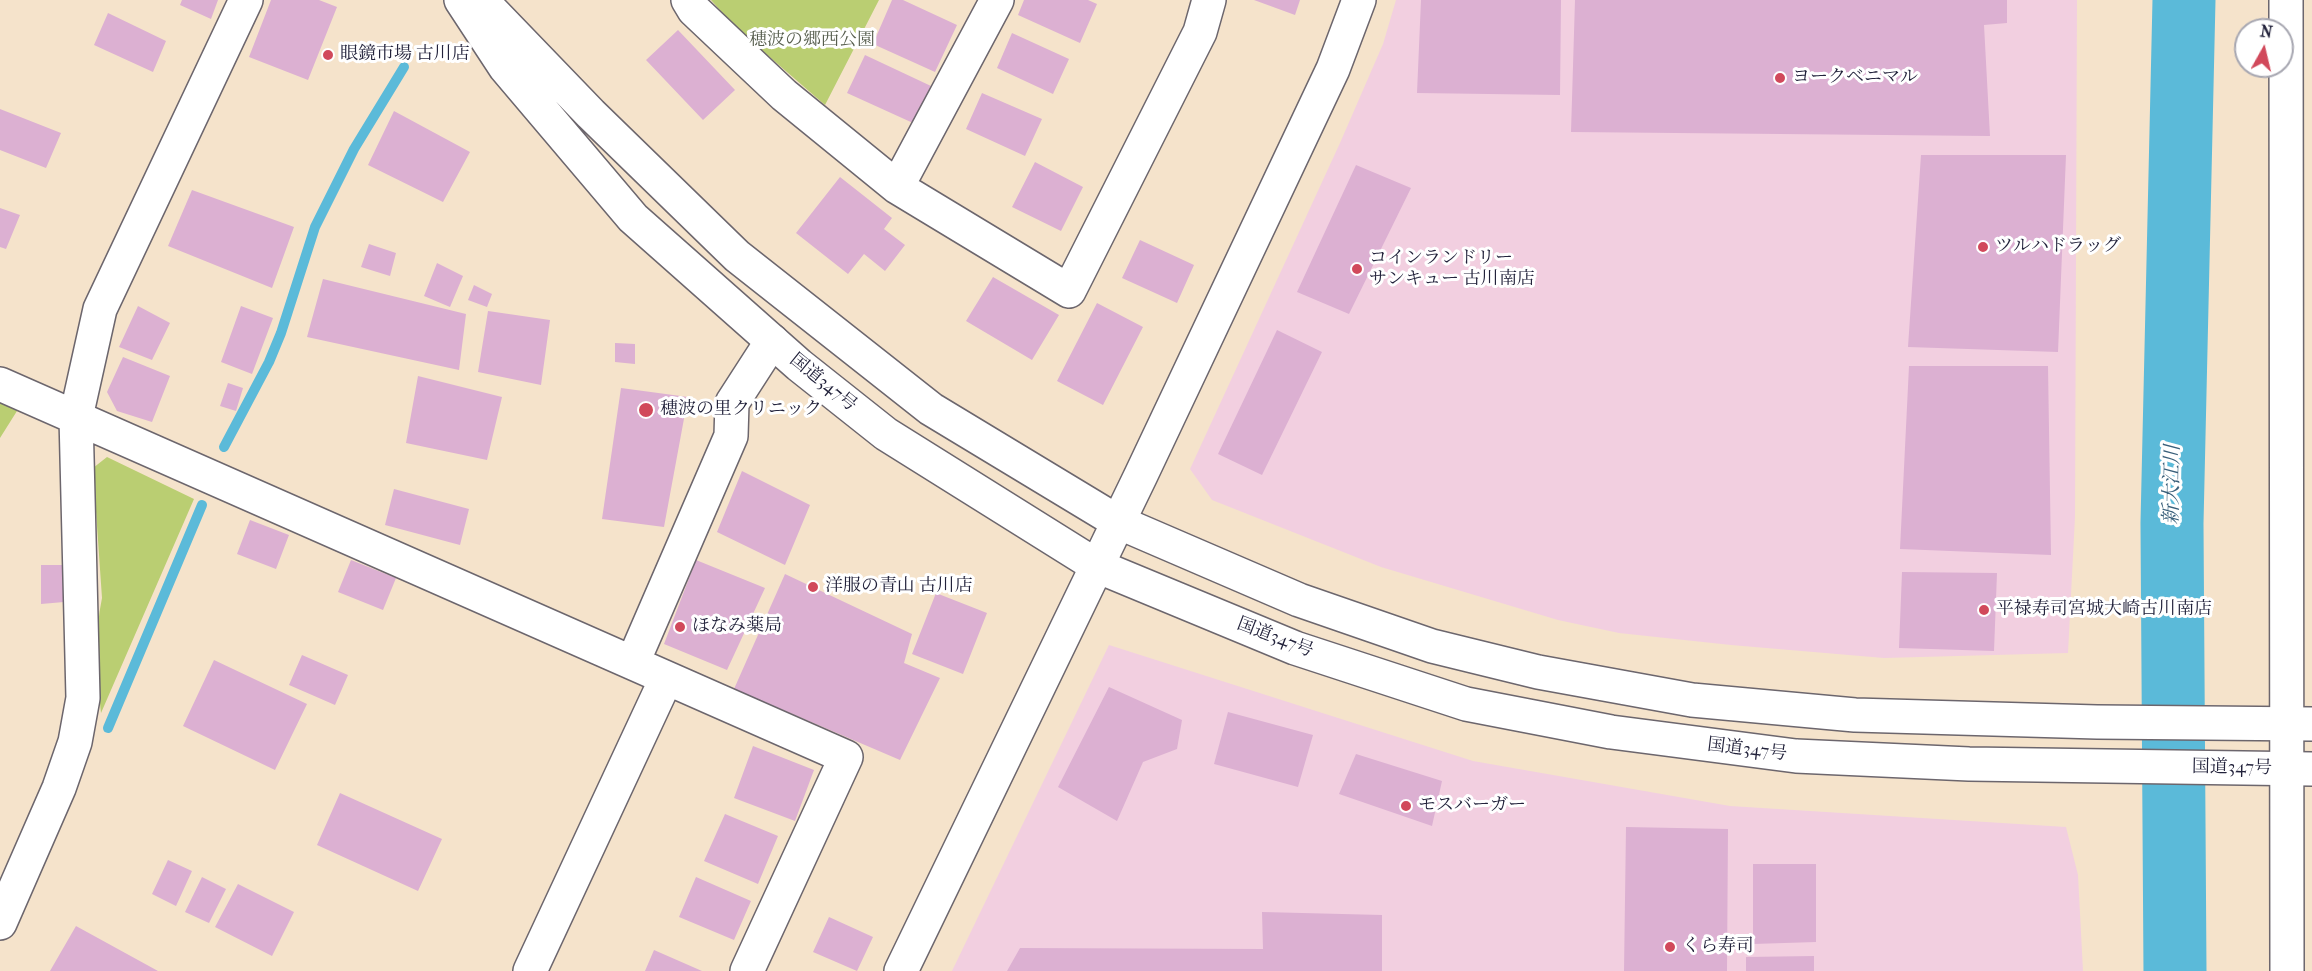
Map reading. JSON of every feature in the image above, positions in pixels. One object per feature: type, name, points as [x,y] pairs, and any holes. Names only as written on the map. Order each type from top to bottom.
[{"type":"main road","points":[[0,923],[59,788],[75,742],[83,698],[76,417],[100,309],[246,0]]},
{"type":"main road","name":"国道347号","points":[[461,0],[505,67],[633,218],[799,365],[886,434],[1096,566],[1295,648],[1466,704],[1611,732],[1796,756],[1969,764],[2299,769]]},
{"type":"main road","points":[[481,0],[591,114],[737,256],[931,409],[1118,522],[1299,600],[1432,646],[1538,672],[1692,700],[1855,715],[2097,722],[2299,724]]},
{"type":"main road","points":[[688,0],[694,10],[784,95],[897,187],[1069,291],[1200,32],[1209,0]]},
{"type":"main road","points":[[897,187],[997,0]]},
{"type":"main road","points":[[901,971],[1328,80],[1359,0]]},
{"type":"main road","points":[[2286,0],[2299,724],[2299,769],[2287,971]]},
{"type":"main road","points":[[633,662],[731,436],[732,403],[772,341]]},
{"type":"main road","points":[[0,384],[846,757],[747,971]]},
{"type":"main road","points":[[530,971],[666,679]]},
{"type":"shaded area","points":[[1396,0],[2077,0],[2075,517],[2068,653],[1884,658],[1619,633],[1558,620],[1381,567],[1212,500],[1190,469],[1340,143],[1383,44]]},
{"type":"shaded area","points":[[1109,645],[1473,761],[1730,806],[2066,827],[2078,875],[2083,971],[952,971]]},
{"type":"green space","name":"穂波の郷西公園","points":[[711,0],[879,0],[825,105],[735,27]]},
{"type":"green space","points":[[0,402],[17,411],[0,438]]},
{"type":"green space","points":[[107,457],[194,499],[101,713],[97,641],[102,598],[93,468]]},
{"type":"building","points":[[182,0],[218,0],[211,19],[180,5]]},
{"type":"building","points":[[271,0],[319,0],[337,7],[308,80],[249,57]]},
{"type":"building","points":[[892,0],[903,0],[957,25],[935,72],[873,44]]},
{"type":"building","points":[[1024,0],[1088,0],[1097,4],[1080,43],[1018,15]]},
{"type":"building","points":[[1254,0],[1300,0],[1295,15]]},
{"type":"building","points":[[1421,0],[1561,0],[1560,95],[1417,93]]},
{"type":"building","name":"ヨークベニマル","points":[[1575,0],[2007,0],[2007,23],[1984,25],[1990,136],[1571,132]]},
{"type":"building","points":[[108,13],[166,41],[153,72],[94,45]]},
{"type":"building","points":[[678,30],[735,90],[703,120],[646,60]]},
{"type":"building","points":[[1012,33],[1069,59],[1053,94],[997,68]]},
{"type":"building","points":[[865,55],[931,86],[913,123],[847,93]]},
{"type":"building","points":[[982,93],[1042,119],[1025,156],[966,129]]},
{"type":"building","points":[[0,109],[61,133],[46,168],[0,150]]},
{"type":"building","points":[[394,111],[470,152],[443,202],[368,165]]},
{"type":"building","points":[[1921,155],[2066,155],[2058,352],[1908,347]]},
{"type":"building","points":[[1035,162],[1083,187],[1061,231],[1012,207]]},
{"type":"building","points":[[1356,165],[1411,188],[1349,314],[1297,292]]},
{"type":"building","points":[[840,177],[892,218],[884,229],[905,245],[885,271],[864,254],[848,274],[796,233]]},
{"type":"building","points":[[192,190],[294,227],[272,288],[168,246]]},
{"type":"building","points":[[0,208],[20,215],[6,249],[0,247]]},
{"type":"building","points":[[1140,240],[1194,265],[1177,303],[1122,278]]},
{"type":"building","points":[[369,244],[396,253],[390,276],[361,267]]},
{"type":"building","points":[[437,263],[463,276],[450,307],[424,296]]},
{"type":"building","points":[[993,277],[1059,315],[1032,360],[966,321]]},
{"type":"building","points":[[323,279],[466,314],[459,370],[307,337]]},
{"type":"building","points":[[474,285],[492,294],[487,307],[468,300]]},
{"type":"building","points":[[1097,303],[1143,327],[1103,405],[1057,381]]},
{"type":"building","points":[[138,306],[170,323],[152,360],[119,347]]},
{"type":"building","points":[[241,306],[273,318],[252,374],[221,362]]},
{"type":"building","points":[[488,311],[550,320],[541,385],[478,372]]},
{"type":"building","points":[[1277,330],[1322,352],[1262,475],[1218,454]]},
{"type":"building","points":[[615,343],[635,344],[635,364],[615,362]]},
{"type":"building","points":[[123,357],[170,376],[152,422],[117,411],[107,392]]},
{"type":"building","points":[[1909,366],[2048,366],[2051,555],[1900,549]]},
{"type":"building","points":[[418,376],[502,397],[487,460],[406,443]]},
{"type":"building","points":[[228,383],[243,388],[236,411],[220,406]]},
{"type":"building","points":[[621,388],[688,397],[664,527],[602,519]]},
{"type":"building","points":[[742,471],[810,505],[785,565],[717,532]]},
{"type":"building","points":[[394,489],[469,509],[460,545],[385,525]]},
{"type":"building","points":[[250,520],[289,535],[276,569],[237,554]]},
{"type":"building","points":[[351,560],[396,578],[383,610],[338,592]]},
{"type":"building","points":[[696,560],[765,588],[727,670],[664,644]]},
{"type":"building","points":[[41,565],[62,565],[64,602],[41,604]]},
{"type":"building","points":[[1902,572],[1997,573],[1994,651],[1899,648]]},
{"type":"building","points":[[785,574],[912,634],[904,663],[940,678],[900,760],[734,689]]},
{"type":"building","points":[[936,593],[987,613],[963,674],[912,654]]},
{"type":"building","points":[[302,655],[348,675],[335,705],[289,685]]},
{"type":"building","points":[[214,660],[307,704],[275,770],[183,726]]},
{"type":"building","points":[[1109,687],[1182,720],[1177,749],[1143,762],[1117,821],[1058,787]]},
{"type":"building","points":[[1228,712],[1313,735],[1298,787],[1214,764]]},
{"type":"building","points":[[753,746],[814,770],[795,821],[734,798]]},
{"type":"building","points":[[1356,754],[1442,781],[1432,826],[1339,794]]},
{"type":"building","points":[[340,793],[442,839],[418,891],[317,845]]},
{"type":"building","points":[[725,814],[778,836],[758,884],[704,861]]},
{"type":"building","points":[[1626,827],[1728,829],[1727,971],[1624,971]]},
{"type":"building","points":[[168,860],[192,871],[176,906],[152,894]]},
{"type":"building","points":[[1753,864],[1816,864],[1816,942],[1753,944]]},
{"type":"building","points":[[202,877],[226,889],[209,923],[185,912]]},
{"type":"building","points":[[696,877],[751,901],[734,940],[679,917]]},
{"type":"building","points":[[238,884],[294,912],[272,956],[215,927]]},
{"type":"building","points":[[1262,912],[1382,915],[1382,971],[1007,971],[1020,948],[1263,949]]},
{"type":"building","points":[[829,917],[873,937],[857,971],[813,952]]},
{"type":"building","points":[[76,926],[158,971],[50,971]]},
{"type":"building","points":[[654,950],[702,971],[645,971]]},
{"type":"building","points":[[1814,956],[1814,971],[1746,971],[1746,957]]},
{"type":"waterway","name":"新大江川","points":[[2175,971],[2172,523],[2184,0]]},
{"type":"waterway","points":[[224,447],[269,362],[281,333],[315,227],[354,149],[404,67]]},
{"type":"waterway","points":[[108,728],[202,505]]},
{"type":"place","name":"眼鏡市場 古川店","points":[[328,55]]},
{"type":"place","name":"ヨークベニマル","points":[[1780,78]]},
{"type":"place","name":"ツルハドラッグ","points":[[1983,247]]},
{"type":"place","name":"コインランドリー サンキュー 古川南店","points":[[1357,269]]},
{"type":"place","name":"穂波の里クリニック","points":[[646,410]]},
{"type":"place","name":"洋服の青山 古川店","points":[[813,587]]},
{"type":"place","name":"平禄寿司宮城大崎古川南店","points":[[1984,610]]},
{"type":"place","name":"ほなみ薬局","points":[[680,627]]},
{"type":"place","name":"モスバーガー","points":[[1406,806]]},
{"type":"place","name":"くら寿司","points":[[1670,947]]}]
